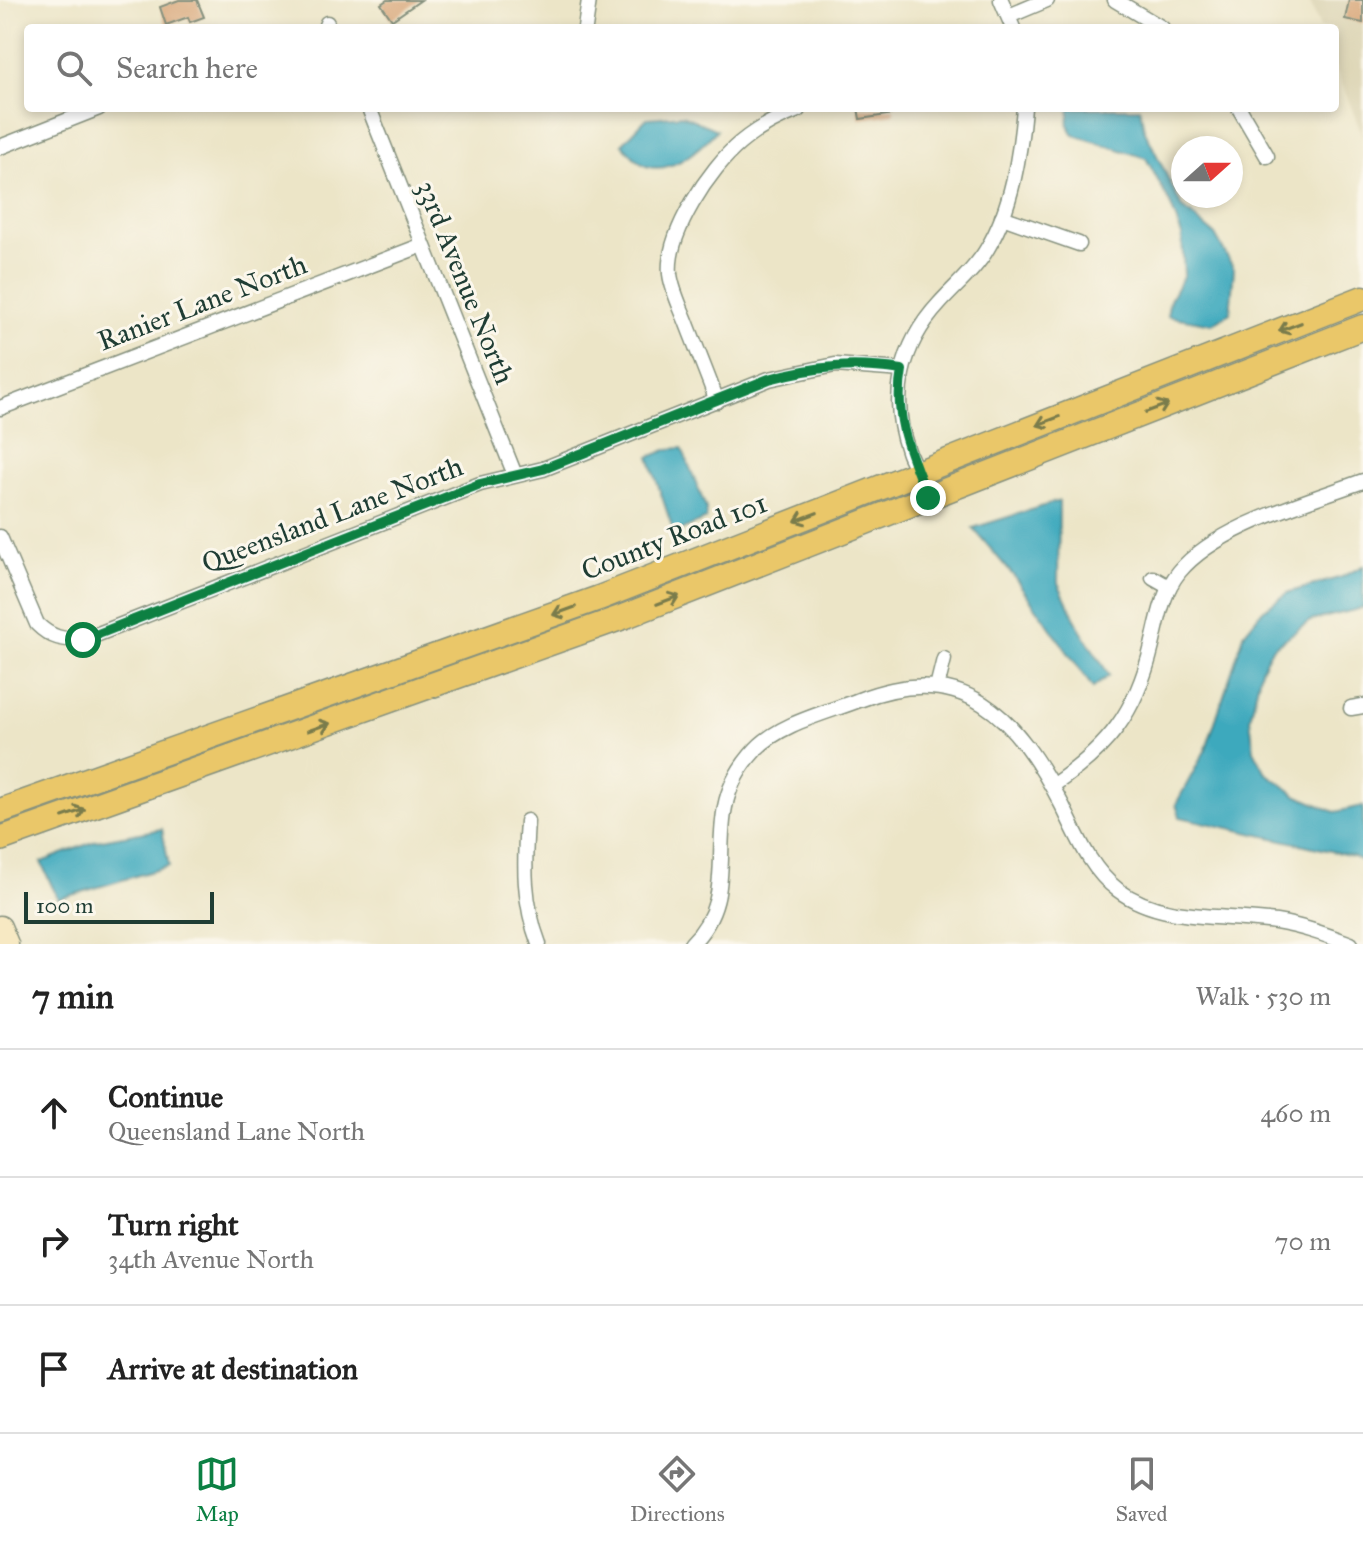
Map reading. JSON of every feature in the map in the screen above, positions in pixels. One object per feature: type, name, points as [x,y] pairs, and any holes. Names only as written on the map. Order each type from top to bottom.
[{"type":"main road","name":"County Road 101","points":[[0,811],[599,598],[1363,298]]},
{"type":"main road","name":"County Road 101","points":[[0,839],[623,617],[1363,327]]},
{"type":"street","points":[[586,24],[589,0]]},
{"type":"street","points":[[1001,0],[1011,22],[1047,0]]},
{"type":"street","points":[[1115,0],[1155,24]]},
{"type":"street","points":[[0,147],[89,112]]},
{"type":"street","name":"33rd Avenue North","points":[[371,112],[515,475]]},
{"type":"street","points":[[717,401],[670,275],[671,252],[687,210],[737,146],[776,119],[793,112]]},
{"type":"street","points":[[928,498],[907,450],[901,426],[898,400],[902,370],[920,326],[987,250],[1002,217],[1020,142],[1024,112]]},
{"type":"street","points":[[1241,112],[1267,156]]},
{"type":"street","points":[[1002,217],[1079,244]]},
{"type":"street","name":"Ranier Lane North","points":[[0,408],[423,245]]},
{"type":"street","name":"Queensland Lane North","points":[[0,537],[37,624],[58,639],[83,640],[480,484],[543,469],[769,379],[835,365],[902,370]]},
{"type":"street","points":[[1052,786],[1092,757],[1112,737],[1127,715],[1139,689],[1169,587],[1193,557],[1212,542],[1363,481]]},
{"type":"street","points":[[1153,578],[1169,587]]},
{"type":"street","points":[[937,687],[944,659]]},
{"type":"street","points":[[691,944],[710,919],[718,898],[725,805],[732,784],[757,747],[795,725],[894,687],[937,687],[985,704],[1024,742],[1052,786],[1088,856],[1101,875],[1118,890],[1158,909],[1278,922],[1314,930],[1351,944]]},
{"type":"street","points":[[527,821],[524,890],[529,917],[539,944]]},
{"type":"street","points":[[0,927],[7,944]]},
{"type":"shaded area","points":[[1309,0],[1363,0],[1363,137],[1339,76],[1339,24],[1318,24]]},
{"type":"water","points":[[1070,112],[1141,112],[1144,129],[1171,184],[1171,206],[1146,158],[1074,135],[1068,124]]},
{"type":"water","points":[[682,115],[717,130],[694,152],[676,163],[656,168],[646,166],[622,144],[647,118]]},
{"type":"water","points":[[1172,208],[1183,208],[1215,235],[1234,269],[1230,313],[1212,324],[1167,316],[1170,300],[1184,275],[1182,235]]},
{"type":"water","points":[[682,448],[706,508],[706,519],[674,533],[649,457],[669,449]]},
{"type":"water","points":[[1059,501],[1058,583],[1081,631],[1109,675],[1093,688],[1013,575],[973,528]]},
{"type":"water","points":[[1363,566],[1363,608],[1310,621],[1272,648],[1261,669],[1250,719],[1254,750],[1266,773],[1298,796],[1335,812],[1363,806],[1363,862],[1353,856],[1180,817],[1176,804],[1206,749],[1245,632],[1263,610],[1287,593],[1342,577]]},
{"type":"water","points":[[162,829],[169,866],[58,899],[41,862],[96,841]]},
{"type":"building","points":[[179,0],[197,0],[204,17],[190,22],[188,17],[166,24],[160,7]]},
{"type":"building","points":[[387,0],[421,0],[392,20],[381,4]]},
{"type":"building","points":[[1349,0],[1363,0],[1363,23],[1345,19]]},
{"type":"building","points":[[859,112],[894,112],[894,114],[860,119]]},
{"type":"route","points":[[83,640],[480,484],[543,469],[769,379],[835,365],[902,370],[898,400],[901,426],[907,450],[928,498]]}]
